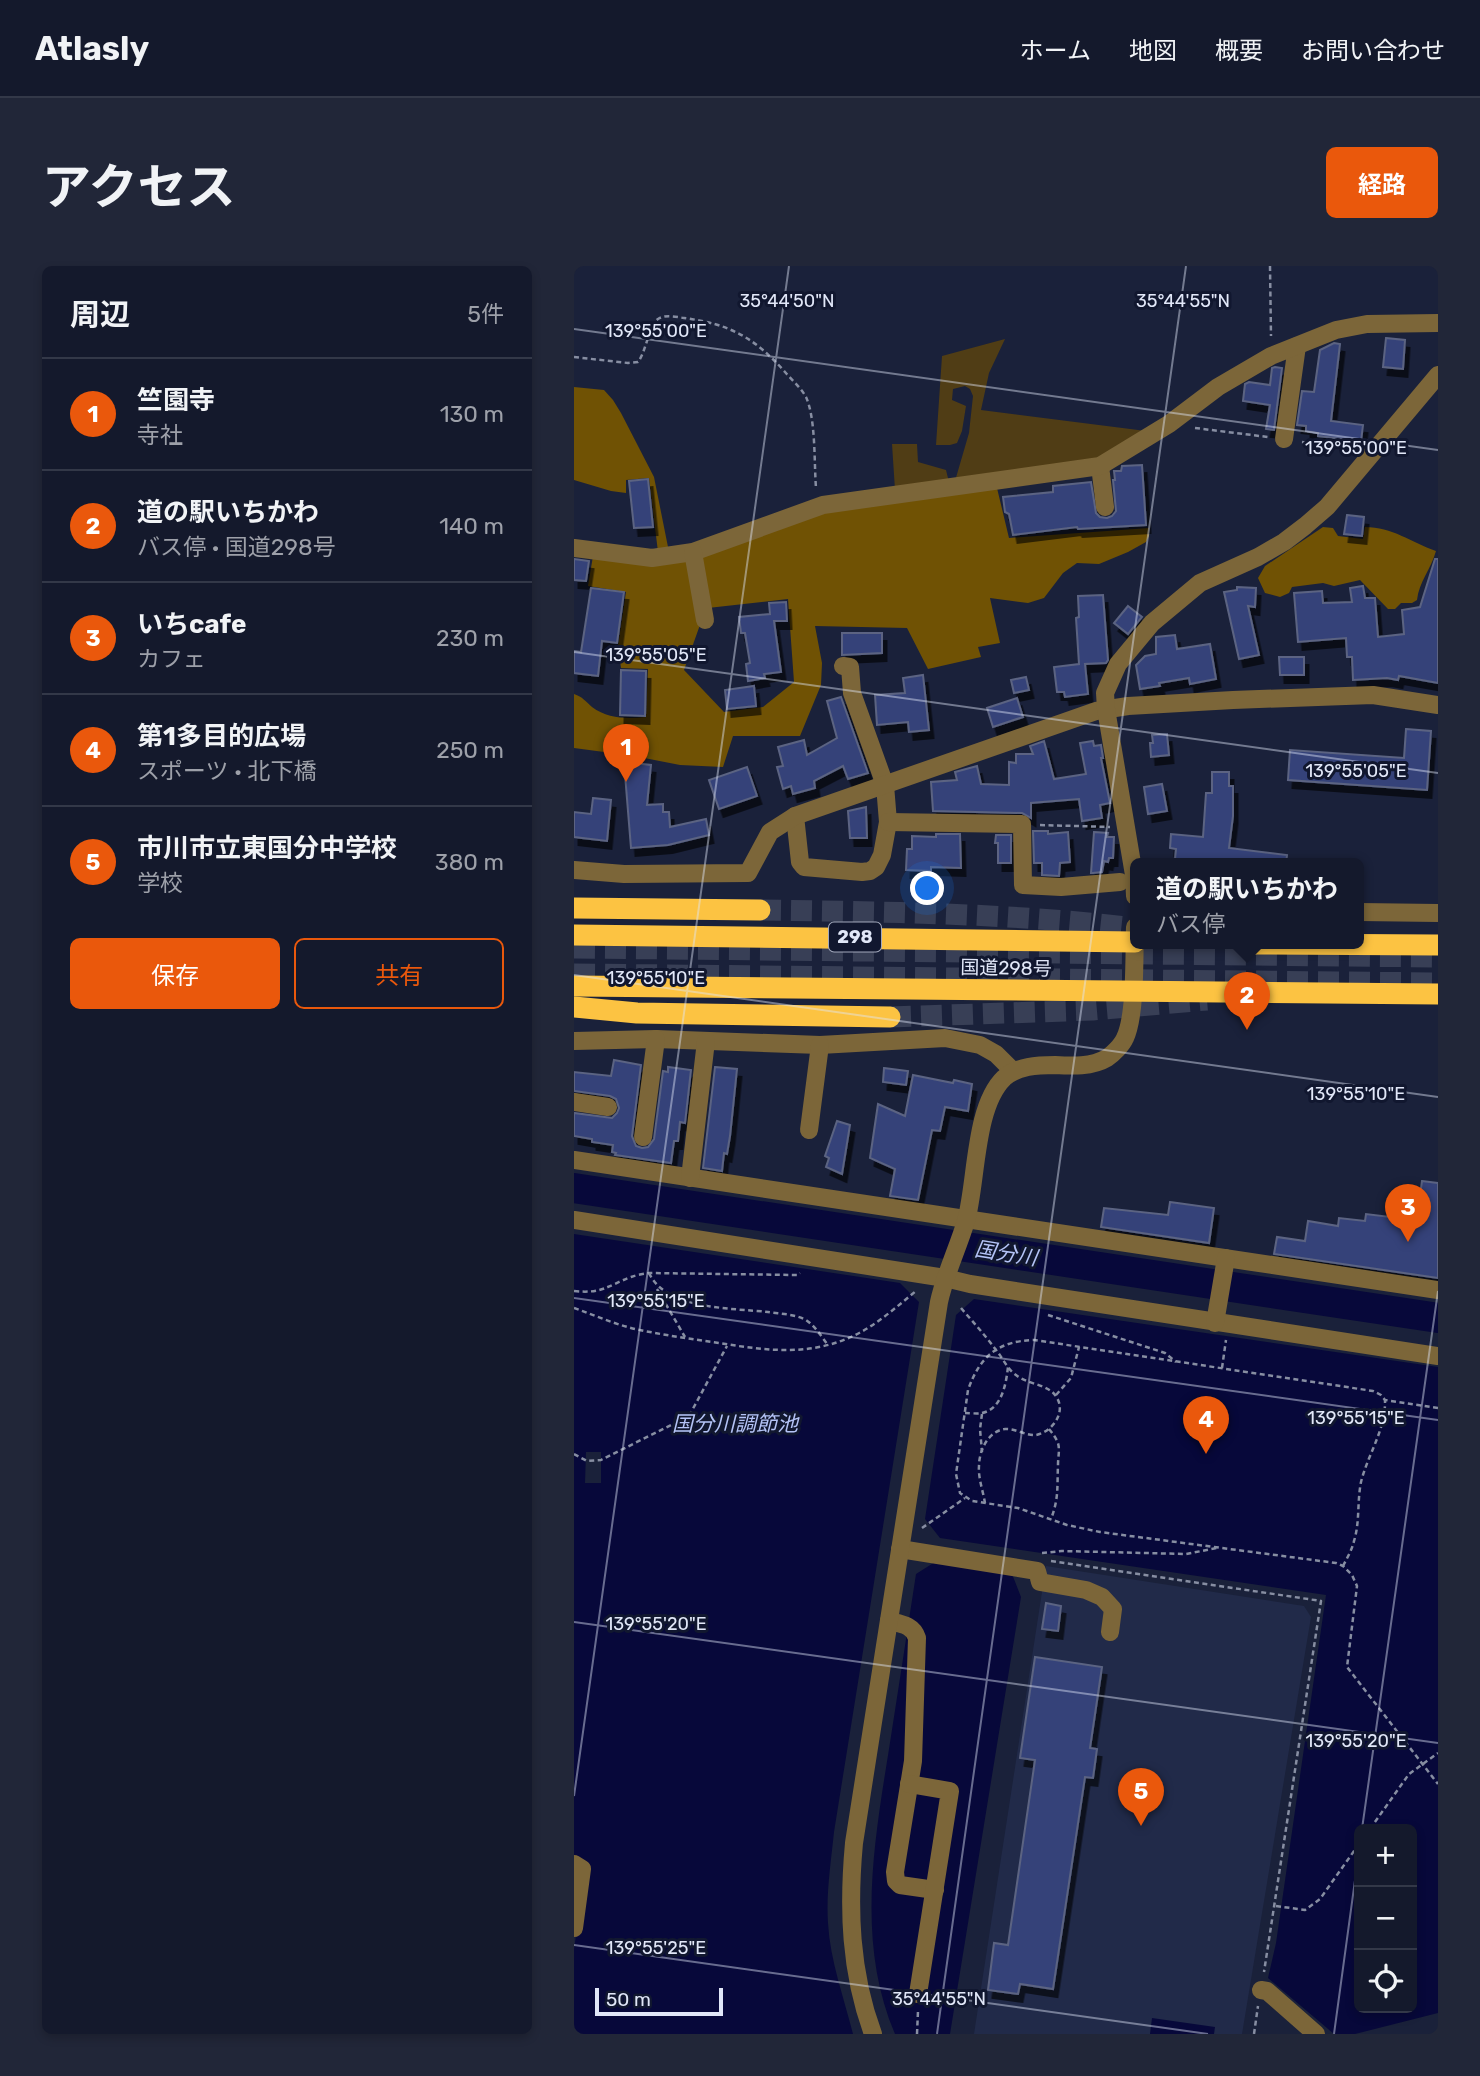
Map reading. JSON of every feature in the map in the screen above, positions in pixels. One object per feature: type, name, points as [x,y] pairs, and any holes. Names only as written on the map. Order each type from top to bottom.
[{"type":"highway","points":[[574,908],[760,910]]},
{"type":"highway","name":"国道298号","points":[[574,935],[1130,942]]},
{"type":"highway","points":[[1364,945],[1438,945]]},
{"type":"highway","name":"国道298号","points":[[574,986],[1438,994]]},
{"type":"highway","points":[[574,1007],[637,1013],[890,1017]]},
{"type":"street","points":[[574,548],[652,558],[693,552],[817,507],[1100,466],[1169,424],[1218,387],[1271,356],[1336,330],[1367,324],[1438,323]]},
{"type":"street","points":[[1284,439],[1297,346]]},
{"type":"street","points":[[1131,858],[1106,709],[1105,694],[1118,664],[1152,623],[1200,583],[1284,542],[1327,507],[1438,375]]},
{"type":"street","points":[[1100,466],[1105,507]]},
{"type":"street","points":[[693,552],[705,621]]},
{"type":"street","points":[[795,816],[800,862],[804,867],[862,872],[876,867],[882,855],[888,822],[885,785],[852,693],[850,667],[843,666]]},
{"type":"street","points":[[574,870],[624,874],[748,873],[770,832],[795,816],[1106,709],[1233,699],[1373,695],[1438,705]]},
{"type":"street","points":[[888,822],[1022,824],[1023,885],[1061,887],[1120,883]]},
{"type":"street","points":[[1364,912],[1438,914]]},
{"type":"street","points":[[873,2034],[853,1956],[850,1885],[856,1830],[939,1302],[965,1223],[987,1106],[993,1092],[1013,1071],[1030,1066],[1076,1066],[1095,1063],[1109,1057],[1124,1041],[1129,1026],[1135,949]]},
{"type":"street","points":[[574,1041],[656,1039],[820,1045],[945,1038],[980,1045],[996,1054],[1013,1071]]},
{"type":"street","points":[[643,1137],[656,1039]]},
{"type":"street","points":[[690,1178],[706,1041]]},
{"type":"street","points":[[809,1130],[820,1045]]},
{"type":"street","points":[[574,1102],[608,1107]]},
{"type":"street","points":[[574,1160],[965,1223],[1438,1290]]},
{"type":"street","points":[[574,1220],[947,1271],[970,1284],[1438,1356]]},
{"type":"street","points":[[1220,1321],[1226,1261]]},
{"type":"street","points":[[900,1549],[1037,1572],[1040,1582],[1086,1590],[1102,1597],[1113,1609],[1110,1632]]},
{"type":"street","points":[[889,1621],[908,1626],[917,1638],[913,1761],[895,1872],[896,1881],[900,1885],[935,1890]]},
{"type":"street","points":[[909,1784],[950,1791],[918,1994]]},
{"type":"street","points":[[574,1864],[582,1870],[574,1928]]},
{"type":"street","points":[[1261,1990],[1267,1991],[1315,2034]]},
{"type":"path","points":[[1270,266],[1271,356]]},
{"type":"path","points":[[574,357],[638,362],[655,321],[668,316],[701,320],[726,327],[753,341],[773,358],[805,397],[811,414],[817,507]]},
{"type":"path","points":[[1169,424],[1330,446]]},
{"type":"path","points":[[1022,824],[1126,827]]},
{"type":"path","points":[[574,1291],[600,1291],[632,1276],[649,1273],[797,1275],[805,1271]]},
{"type":"path","points":[[649,1273],[686,1338]]},
{"type":"path","points":[[653,1283],[667,1294],[687,1301],[797,1317],[813,1326],[828,1345]]},
{"type":"path","points":[[574,1308],[636,1329],[779,1351],[828,1345],[858,1334],[919,1289]]},
{"type":"path","points":[[964,1301],[960,1307],[1008,1367],[1019,1378],[1049,1389],[1056,1395],[1060,1412],[1056,1423],[1036,1435],[1006,1429],[995,1432],[986,1441],[978,1467],[985,1503]]},
{"type":"path","points":[[1041,1311],[1165,1353],[1176,1362]]},
{"type":"path","points":[[1220,1321],[1222,1368]]},
{"type":"path","points":[[1343,1566],[1354,1541],[1361,1483],[1379,1437],[1386,1408],[1385,1400],[1373,1391],[1034,1340],[1013,1341],[991,1352],[971,1382],[956,1474],[960,1493],[965,1498],[1018,1508],[1051,1520],[1100,1532],[1343,1566],[1352,1575],[1357,1591],[1348,1667],[1438,1784]]},
{"type":"path","points":[[574,1454],[587,1461],[601,1460],[689,1416],[728,1345]]},
{"type":"path","points":[[1056,1395],[1071,1378],[1079,1347]]},
{"type":"path","points":[[965,1413],[982,1414],[990,1410],[1000,1399],[1006,1386],[1008,1367]]},
{"type":"path","points":[[1385,1400],[1438,1408]]},
{"type":"path","points":[[982,1414],[979,1429],[982,1452]]},
{"type":"path","points":[[1049,1429],[1057,1440],[1059,1449],[1059,1488],[1051,1520]]},
{"type":"path","points":[[919,1530],[965,1498]]},
{"type":"path","points":[[1033,1555],[1062,1551],[1186,1555],[1220,1548]]},
{"type":"path","points":[[1045,1560],[1321,1601],[1254,2034]]},
{"type":"path","points":[[1374,1824],[1409,1774],[1438,1753]]},
{"type":"path","points":[[1275,1906],[1305,1910],[1320,1899],[1354,1851]]},
{"type":"path","points":[[917,2034],[918,1994]]},
{"type":"shaded area","points":[[1005,339],[989,373],[981,410],[1146,431],[1093,460],[955,481],[969,433],[973,396],[965,386],[953,389],[952,400],[966,406],[962,431],[957,443],[936,445],[942,356]]},
{"type":"shaded area","points":[[574,387],[604,390],[621,413],[654,477],[669,552],[658,552],[649,478],[626,480],[626,493],[574,480]]},
{"type":"shaded area","points":[[892,444],[917,444],[918,462],[946,470],[949,482],[895,490]]},
{"type":"shaded area","points":[[997,488],[1009,538],[1149,528],[1149,536],[1146,542],[1099,564],[1077,563],[1063,573],[1044,598],[1028,603],[990,598],[1000,643],[978,647],[981,657],[928,669],[907,628],[815,626],[822,663],[821,685],[800,736],[733,736],[723,767],[680,765],[574,748],[574,694],[611,716],[646,717],[648,669],[621,668],[618,646],[626,592],[588,586],[593,556],[689,556],[701,622],[684,670],[724,712],[763,707],[794,682],[788,599],[708,608],[698,556],[811,513]]},
{"type":"shaded area","points":[[1323,527],[1333,528],[1338,536],[1363,539],[1365,527],[1384,529],[1436,551],[1417,600],[1388,609],[1360,580],[1334,586],[1323,583],[1292,587],[1289,593],[1280,597],[1265,593],[1258,578],[1265,566]]},
{"type":"shaded area","points":[[1046,1566],[1304,1606],[1311,1617],[1242,2034],[974,2034]]},
{"type":"water","name":"国分川調節池","points":[[574,1234],[900,1283],[919,1302],[834,1832],[829,1878],[829,1937],[853,2034],[574,2034],[574,1949],[586,1867],[574,1857]]},
{"type":"water","points":[[974,1299],[1438,1367],[1438,2013],[1355,2034],[1334,2034],[1268,1978],[1276,1943],[1326,1595],[940,1538],[925,1519],[956,1315]]},
{"type":"water","points":[[935,1562],[1012,1574],[1021,1597],[950,2034],[895,2034],[883,1999],[876,1964],[872,1929],[874,1856],[916,1574]]},
{"type":"water","points":[[1152,2018],[1215,2027],[1214,2034],[1150,2034]]},
{"type":"pier","points":[[586,1452],[601,1452],[601,1483],[585,1483]]},
{"type":"building","points":[[1386,338],[1405,340],[1403,369],[1383,367]]},
{"type":"building","points":[[1334,343],[1340,344],[1331,421],[1363,425],[1361,441],[1318,436],[1318,433],[1306,431],[1306,426],[1297,425],[1302,391],[1314,392],[1320,350]]},
{"type":"building","points":[[1272,368],[1282,368],[1274,430],[1266,429],[1270,405],[1243,401],[1245,384],[1249,382],[1270,385]]},
{"type":"building","points":[[1142,465],[1146,525],[1077,527],[1013,535],[1003,497],[1053,492],[1053,486],[1091,482],[1096,513],[1107,518],[1116,511],[1114,471],[1121,471],[1122,466]]},
{"type":"building","points":[[648,479],[653,527],[634,528],[629,481]]},
{"type":"building","points":[[1347,515],[1364,517],[1362,536],[1344,534]]},
{"type":"building","points":[[574,559],[589,561],[586,581],[574,580]]},
{"type":"building","points":[[1435,559],[1438,559],[1438,683],[1399,676],[1398,680],[1353,680],[1352,657],[1347,657],[1346,638],[1298,642],[1294,593],[1322,591],[1323,603],[1352,602],[1350,588],[1363,586],[1365,598],[1375,598],[1378,637],[1404,634],[1402,610],[1420,607]]},
{"type":"building","points":[[1237,587],[1256,588],[1255,607],[1248,606],[1259,655],[1239,659],[1224,592],[1237,590]]},
{"type":"building","points":[[591,588],[624,592],[617,643],[602,641],[598,676],[574,673],[574,651],[581,652]]},
{"type":"building","points":[[1103,595],[1108,660],[1106,663],[1085,664],[1088,694],[1065,697],[1064,692],[1057,692],[1054,667],[1079,664],[1076,618],[1079,617],[1078,596]]},
{"type":"building","points":[[786,602],[787,621],[774,621],[781,672],[764,674],[765,678],[748,681],[746,664],[750,663],[745,633],[741,633],[739,617],[770,614],[769,603]]},
{"type":"building","points":[[1128,606],[1142,617],[1128,634],[1114,623]]},
{"type":"building","points":[[842,633],[882,633],[882,653],[842,655]]},
{"type":"building","points":[[1175,635],[1177,649],[1210,644],[1216,679],[1190,684],[1189,678],[1140,689],[1136,665],[1145,656],[1156,654],[1156,637]]},
{"type":"building","points":[[1279,657],[1304,657],[1304,675],[1280,675]]},
{"type":"building","points":[[621,670],[646,671],[645,716],[620,715]]},
{"type":"building","points":[[923,675],[929,730],[909,732],[908,722],[877,725],[875,695],[905,693],[903,678]]},
{"type":"building","points":[[1026,677],[1029,690],[1014,693],[1011,680]]},
{"type":"building","points":[[754,686],[756,706],[727,709],[725,690]]},
{"type":"building","points":[[841,697],[868,773],[848,779],[843,766],[814,781],[815,788],[793,794],[791,786],[783,789],[777,767],[783,766],[778,747],[804,740],[807,755],[837,738],[827,701]]},
{"type":"building","points":[[1017,698],[1023,717],[993,727],[987,708]]},
{"type":"building","points":[[1406,729],[1431,731],[1427,790],[1288,780],[1290,750],[1404,758]]},
{"type":"building","points":[[1167,734],[1169,755],[1151,757],[1152,735]]},
{"type":"building","points":[[1044,741],[1054,779],[1086,774],[1080,743],[1093,741],[1094,746],[1101,745],[1110,803],[1100,805],[1102,818],[1082,821],[1079,799],[1031,803],[1031,818],[1022,813],[933,811],[931,782],[957,780],[955,772],[977,766],[981,784],[1009,785],[1009,762],[1016,763],[1016,754],[1033,754],[1030,746]]},
{"type":"building","points":[[624,762],[651,765],[647,805],[663,804],[663,812],[669,812],[670,827],[706,819],[709,835],[668,845],[631,848]]},
{"type":"building","points":[[747,767],[757,796],[719,809],[709,780]]},
{"type":"building","points":[[1212,772],[1229,772],[1229,786],[1233,786],[1233,816],[1229,848],[1287,855],[1287,858],[1175,858],[1176,849],[1170,848],[1171,834],[1203,837],[1206,793],[1212,793]]},
{"type":"building","points":[[1162,784],[1167,811],[1148,814],[1144,787]]},
{"type":"building","points":[[593,798],[611,800],[607,841],[574,837],[574,812],[591,814]]},
{"type":"building","points":[[866,807],[867,838],[850,838],[848,811]]},
{"type":"building","points":[[1033,831],[1048,831],[1048,834],[1068,832],[1070,862],[1060,863],[1059,876],[1042,875],[1042,863],[1034,863]]},
{"type":"building","points":[[1094,832],[1108,833],[1107,837],[1114,837],[1113,858],[1109,858],[1108,862],[1104,861],[1102,872],[1091,873]]},
{"type":"building","points":[[936,834],[960,834],[961,868],[906,870],[907,849],[912,849],[912,836],[936,837]]},
{"type":"building","points":[[996,835],[1011,835],[1011,863],[998,863]]},
{"type":"building","points":[[614,1060],[641,1065],[632,1136],[636,1146],[642,1148],[648,1147],[654,1139],[663,1071],[668,1072],[668,1067],[691,1070],[685,1123],[680,1122],[678,1141],[674,1141],[671,1163],[615,1155],[616,1153],[612,1152],[613,1145],[574,1136],[574,1113],[612,1118],[619,1108],[616,1099],[610,1096],[574,1091],[574,1072],[611,1076]]},
{"type":"building","points":[[715,1067],[737,1069],[730,1136],[722,1171],[703,1168]]},
{"type":"building","points":[[884,1068],[908,1071],[906,1085],[883,1082]]},
{"type":"building","points":[[913,1075],[972,1084],[968,1111],[945,1107],[940,1131],[932,1130],[918,1200],[890,1196],[895,1169],[870,1158],[878,1104],[905,1116]]},
{"type":"building","points":[[837,1121],[850,1125],[842,1174],[826,1167],[829,1158],[825,1156]]},
{"type":"building","points":[[1422,1181],[1438,1183],[1438,1278],[1274,1254],[1277,1237],[1305,1241],[1308,1221],[1338,1226],[1339,1218],[1365,1221],[1366,1214],[1398,1218],[1401,1201],[1419,1203]]},
{"type":"building","points":[[1170,1202],[1214,1208],[1209,1243],[1101,1227],[1104,1208],[1168,1215]]},
{"type":"building","points":[[1046,1603],[1061,1606],[1058,1631],[1042,1629]]},
{"type":"building","points":[[1035,1657],[1102,1667],[1090,1748],[1097,1749],[1093,1778],[1085,1777],[1053,1989],[1020,1984],[1018,1994],[988,1990],[994,1943],[1008,1945],[1035,1760],[1020,1758]]},
{"type":"waterway","name":"国分川","points":[[574,1188],[1438,1318]]},
{"type":"tunnel","points":[[760,910],[995,916],[1130,927]]},
{"type":"tunnel","points":[[574,948],[1438,957]]},
{"type":"tunnel","points":[[574,974],[1438,983]]},
{"type":"tunnel","points":[[890,1017],[1093,1010],[1207,1000]]},
{"type":"place","name":"竺園寺","points":[[626,782]]},
{"type":"place","name":"道の駅いちかわ","points":[[1247,1030]]},
{"type":"place","name":"いちcafe","points":[[1408,1242]]},
{"type":"place","name":"第1多目的広場","points":[[1206,1454]]},
{"type":"place","name":"市川市立東国分中学校","points":[[1141,1826]]}]
